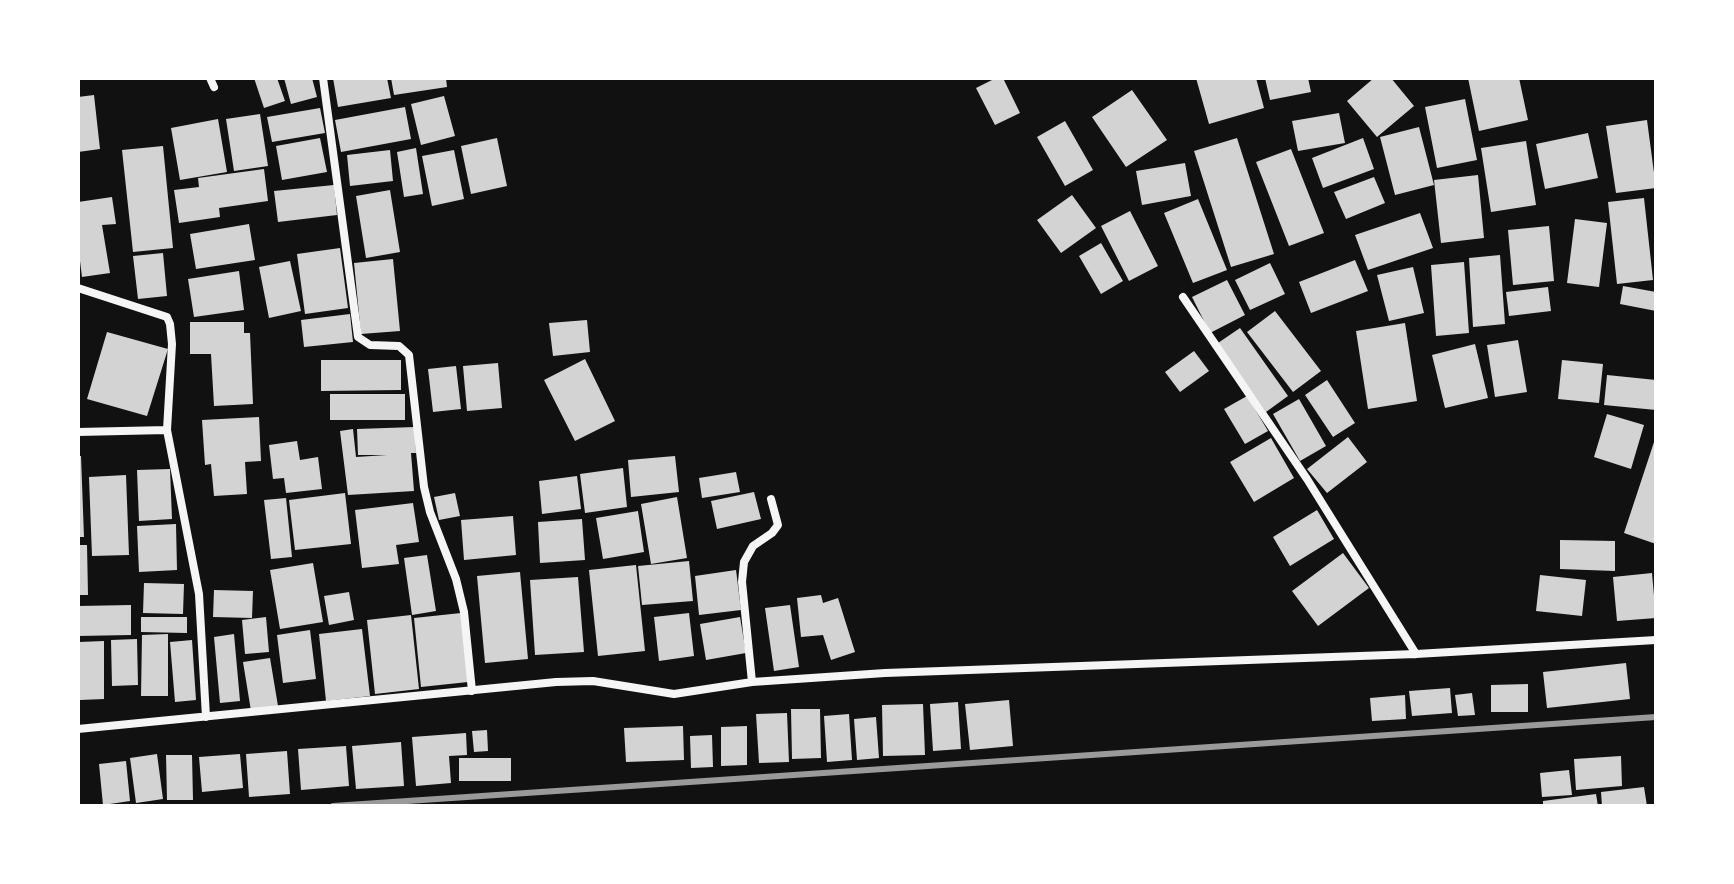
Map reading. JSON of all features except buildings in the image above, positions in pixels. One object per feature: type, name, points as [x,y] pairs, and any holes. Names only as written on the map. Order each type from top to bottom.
[{"type":"street","points":[[210,78],[214,87]]},
{"type":"street","points":[[323,78],[358,337],[370,345],[399,346],[409,355],[424,487],[430,512],[456,579],[464,612],[472,691]]},
{"type":"street","points":[[78,288],[167,317],[172,334],[172,355],[167,430],[199,594],[206,717]]},
{"type":"street","points":[[1183,297],[1307,479],[1416,654]]},
{"type":"street","points":[[78,432],[167,430]]},
{"type":"street","points":[[752,682],[742,582],[744,562],[753,546],[778,525],[771,499]]},
{"type":"street","points":[[78,729],[593,681],[674,694],[752,682],[885,673],[1416,654],[1656,640]]},
{"type":"railway","points":[[333,806],[1656,717]]}]
